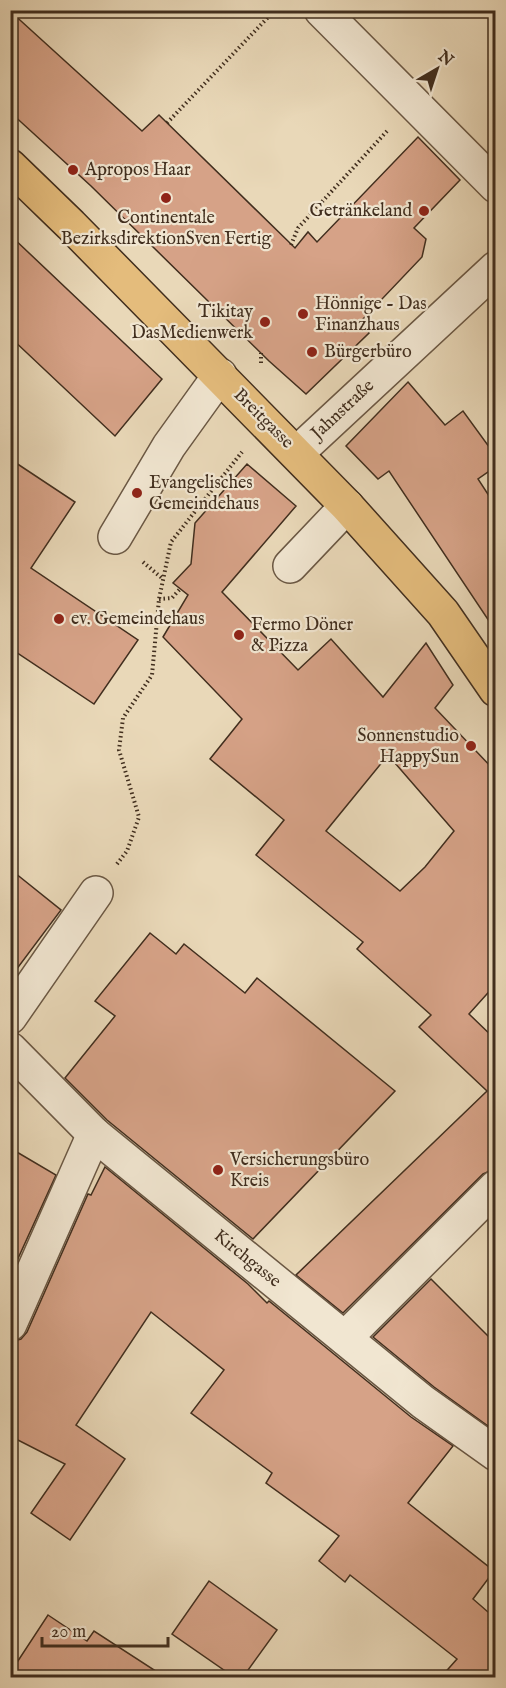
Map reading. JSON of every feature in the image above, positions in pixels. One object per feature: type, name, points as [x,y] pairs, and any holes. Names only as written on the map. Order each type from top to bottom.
[{"type":"main road","name":"Breitgasse","points":[[10,166],[220,375],[347,506],[443,613],[495,690]]},
{"type":"street","points":[[321,10],[495,186]]},
{"type":"street","name":"Jahnstraße","points":[[297,453],[495,268]]},
{"type":"street","points":[[115,537],[169,446],[220,375]]},
{"type":"street","points":[[290,566],[347,506]]},
{"type":"street","points":[[10,1017],[96,893]]},
{"type":"street","name":"Kirchgasse","points":[[10,1048],[94,1134],[423,1402],[495,1454]]},
{"type":"street","points":[[10,1324],[94,1134]]},
{"type":"street","points":[[345,1338],[495,1187]]},
{"type":"path","points":[[167,123],[275,10]]},
{"type":"path","points":[[291,244],[298,228],[413,103]]},
{"type":"path","points":[[96,893],[126,851],[139,817],[119,750],[123,718],[152,675],[159,599],[171,542],[266,424]]},
{"type":"path","points":[[159,599],[172,598],[180,590]]},
{"type":"building","points":[[10,11],[142,131],[159,115],[295,248],[308,232],[317,242],[418,137],[460,180],[414,228],[426,239],[422,257],[362,320],[369,333],[306,394],[269,361],[91,186],[10,112]]},
{"type":"building","points":[[10,235],[162,379],[115,436],[10,337]]},
{"type":"building","points":[[408,382],[445,425],[463,411],[495,455],[495,467],[478,479],[495,505],[495,630],[389,471],[378,479],[346,446]]},
{"type":"building","name":"ev. Gemeindehaus","points":[[10,459],[75,502],[31,568],[138,640],[94,704],[10,648]]},
{"type":"building","points":[[247,464],[296,506],[222,592],[298,670],[331,639],[383,697],[426,643],[453,685],[435,708],[495,771],[495,985],[469,1014],[495,1039],[495,1169],[483,1174],[343,1313],[296,1275],[487,1091],[419,1027],[431,1015],[357,949],[363,942],[256,855],[284,820],[210,759],[242,719],[163,637],[188,595],[173,583],[191,564],[195,523]],"holes":[[[388,755],[454,831],[425,867],[400,891],[326,831]]]},
{"type":"building","points":[[10,869],[61,910],[10,978]]},
{"type":"building","points":[[150,933],[176,954],[184,944],[245,993],[257,978],[395,1091],[253,1239],[107,1120],[65,1078],[115,1016],[95,1001]]},
{"type":"building","points":[[10,1148],[56,1175],[10,1276]]},
{"type":"building","points":[[105,1167],[248,1284],[267,1303],[269,1301],[411,1417],[453,1446],[408,1503],[494,1571],[473,1599],[495,1618],[495,1677],[441,1677],[457,1659],[350,1575],[345,1582],[319,1561],[339,1536],[266,1483],[272,1473],[191,1413],[224,1370],[151,1312],[76,1425],[125,1459],[70,1540],[31,1513],[65,1464],[10,1436],[10,1342],[21,1339],[27,1332],[88,1194],[91,1195]]},
{"type":"building","points":[[431,1279],[495,1343],[495,1431],[434,1387],[373,1337]]},
{"type":"building","points":[[209,1581],[277,1630],[243,1677],[234,1677],[172,1634]]},
{"type":"building","points":[[48,1615],[87,1641],[94,1631],[165,1677],[10,1677],[10,1673]]},
{"type":"place","name":"Apropos Haar","points":[[73,170]]},
{"type":"place","name":"Continentale BezirksdirektionSven Fertig","points":[[166,198]]},
{"type":"place","name":"Getränkeland","points":[[424,211]]},
{"type":"place","name":"Hönnige - Das Finanzhaus","points":[[303,314]]},
{"type":"place","name":"Tikitay DasMedienwerk","points":[[265,322]]},
{"type":"place","name":"Bürgerbüro","points":[[312,352]]},
{"type":"place","name":"Evangelisches Gemeindehaus","points":[[137,493]]},
{"type":"place","name":"ev. Gemeindehaus","points":[[59,619]]},
{"type":"place","name":"Fermo Döner & Pizza","points":[[239,635]]},
{"type":"place","name":"Sonnenstudio HappySun","points":[[471,746]]},
{"type":"place","name":"Versicherungsbüro Kreis","points":[[218,1170]]}]
